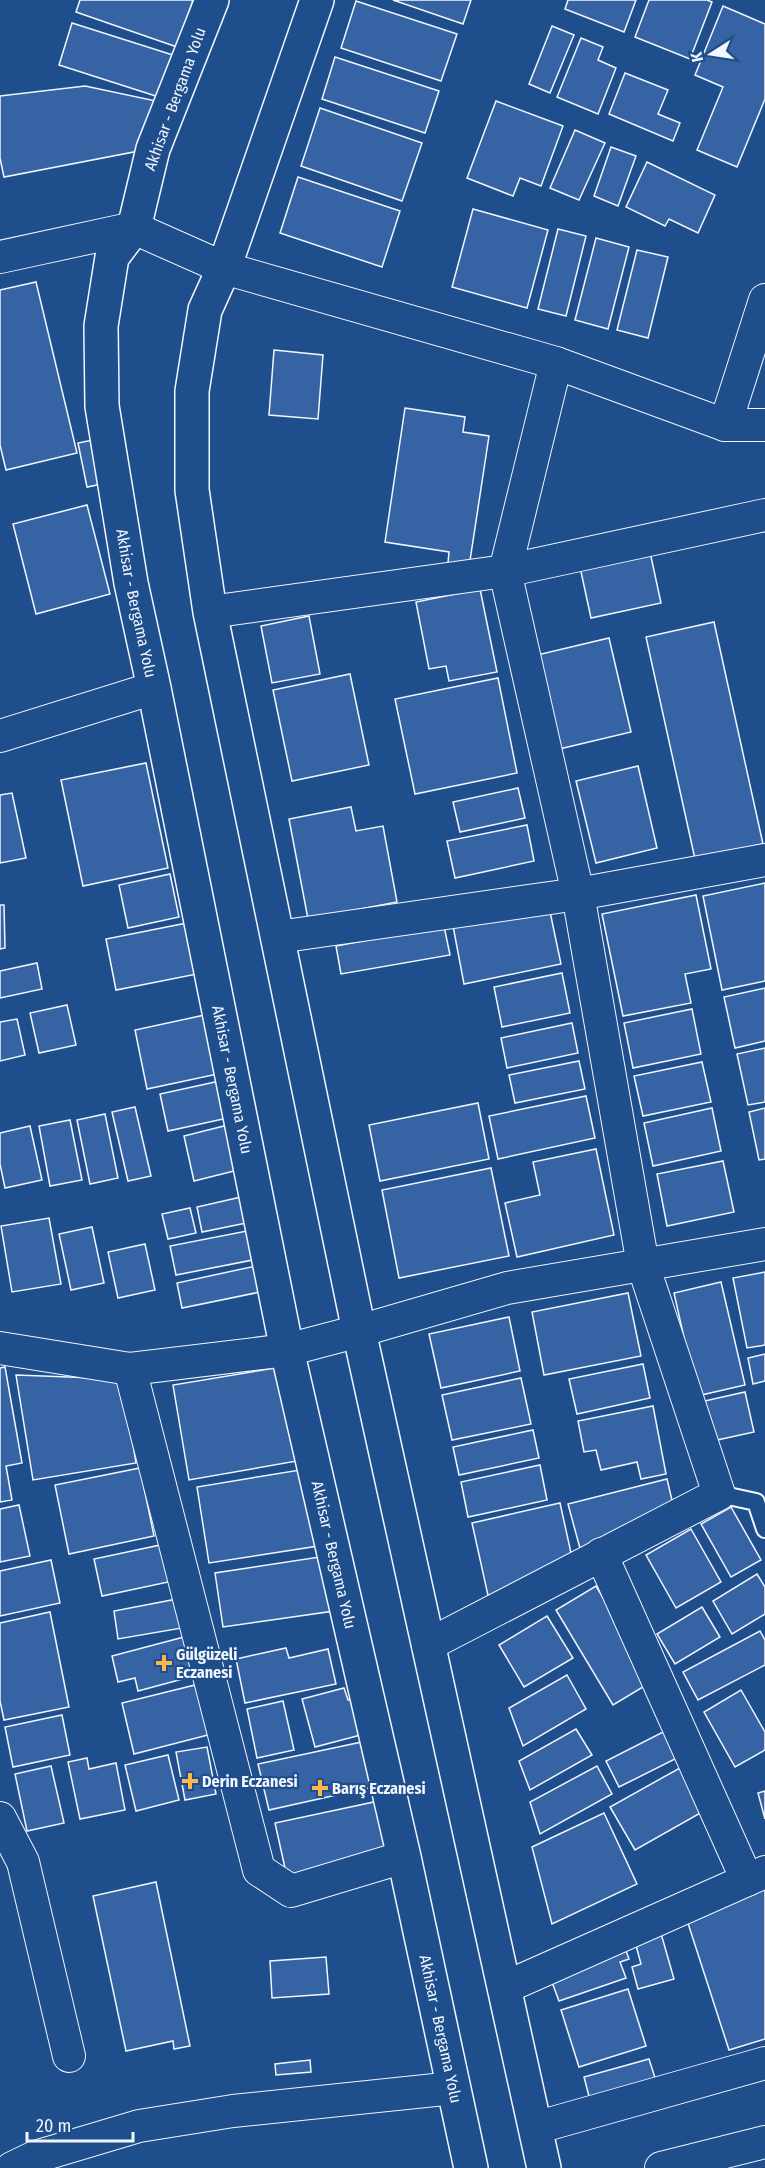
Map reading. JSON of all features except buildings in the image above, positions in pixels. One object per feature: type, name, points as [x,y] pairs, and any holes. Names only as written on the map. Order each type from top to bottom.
[{"type":"main road","name":"Akhisar - Bergama Yolu","points":[[212,0],[153,148],[134,228],[112,257],[101,326],[102,406],[131,583],[287,1350],[404,1857],[471,2168]]},
{"type":"main road","points":[[317,0],[224,268],[205,310],[192,391],[192,490],[210,612],[359,1331],[544,2168]]},
{"type":"street","points":[[0,257],[134,228],[224,268],[556,363],[725,425],[764,430]]},
{"type":"street","points":[[725,425],[765,300]]},
{"type":"street","points":[[429,1645],[719,1494],[643,1265],[578,894],[505,571],[556,363]]},
{"type":"street","points":[[210,612],[505,571],[765,514]]},
{"type":"street","points":[[0,736],[154,688]]},
{"type":"street","points":[[278,937],[578,894],[765,860]]},
{"type":"street","points":[[0,1348],[130,1369],[287,1350],[507,1288],[765,1244]]},
{"type":"street","points":[[130,1369],[259,1870],[291,1891],[404,1857]]},
{"type":"street","points":[[504,1988],[756,1876],[601,1554]]},
{"type":"street","points":[[0,1818],[11,1870],[69,2056]]},
{"type":"street","points":[[535,2128],[765,2063]]},
{"type":"street","points":[[12,2168],[35,2157],[140,2126],[233,2111],[454,2088]]},
{"type":"street","points":[[661,2168],[765,2142]]},
{"type":"lane","points":[[719,1494],[756,1502],[765,1529]]},
{"type":"place","name":"Gülgüzeli Eczanesi","points":[[164,1663]]},
{"type":"place","name":"Derin Eczanesi","points":[[190,1781]]},
{"type":"place","name":"Barış Eczanesi","points":[[320,1788]]}]
